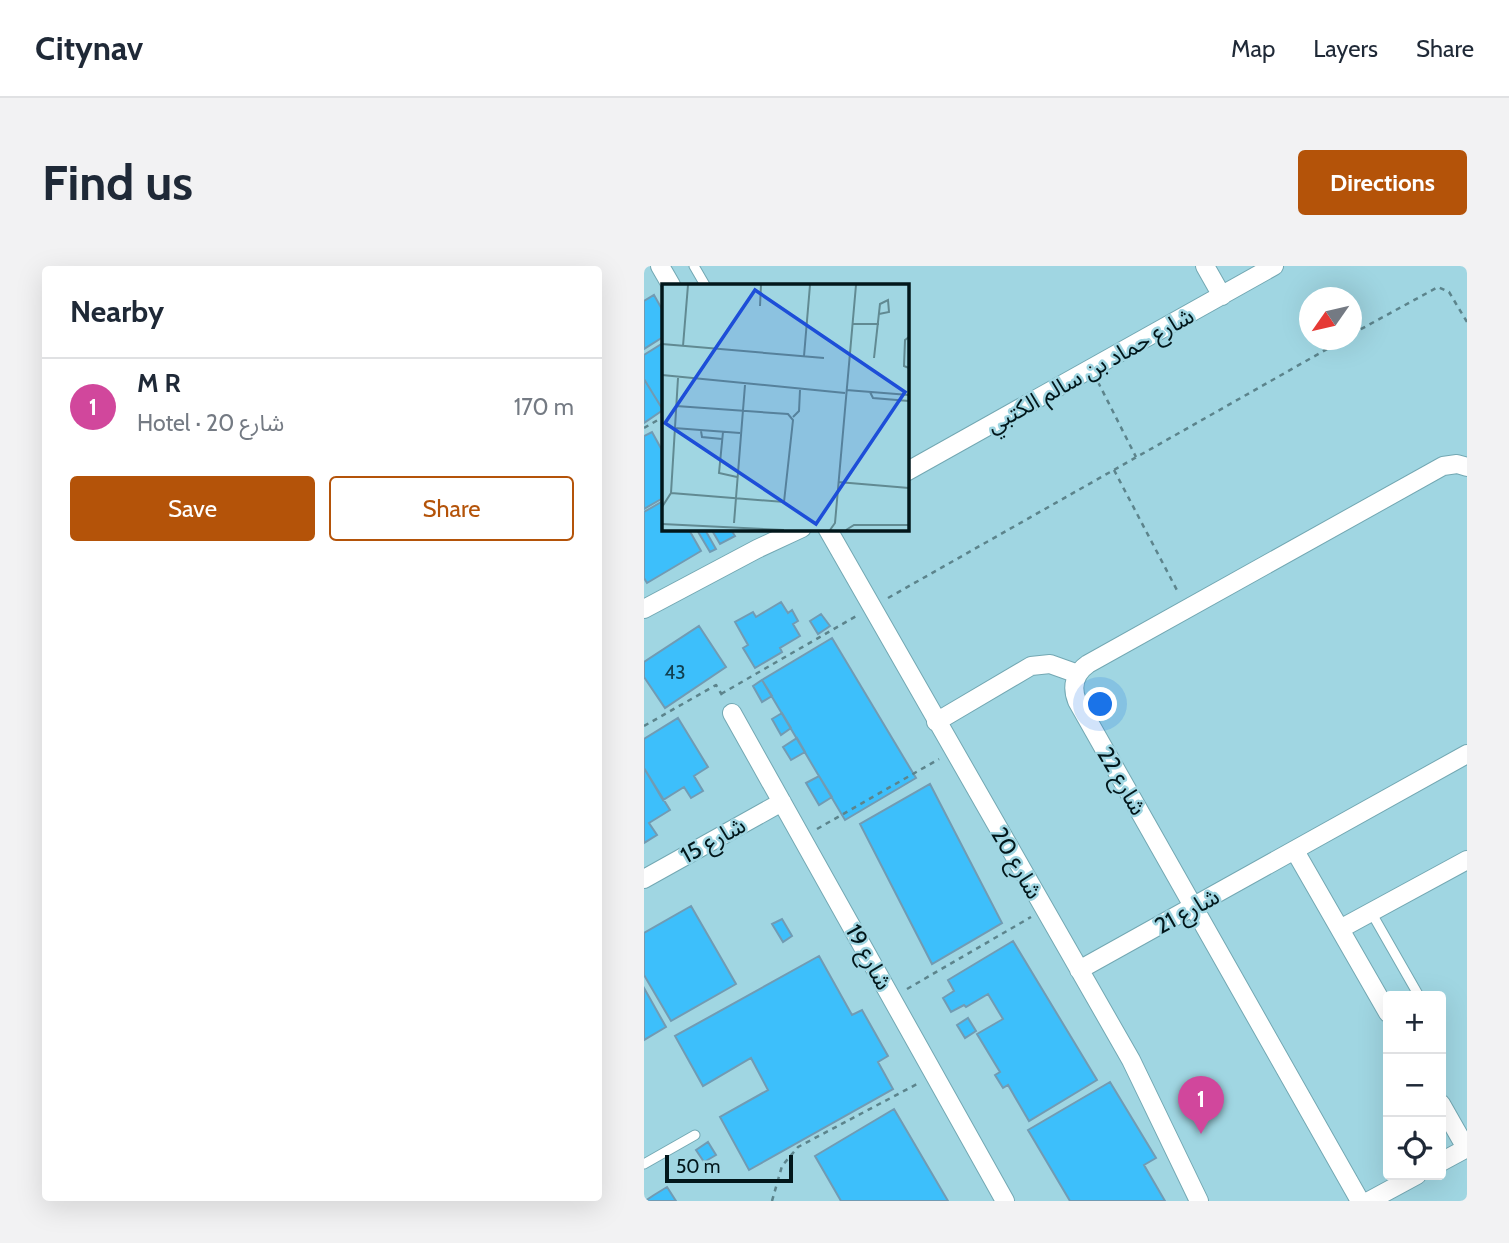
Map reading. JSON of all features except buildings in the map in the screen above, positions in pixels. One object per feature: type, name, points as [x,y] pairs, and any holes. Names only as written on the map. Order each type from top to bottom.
[{"type":"street","points":[[660,266],[670,284]]},
{"type":"street","points":[[1205,266],[1222,296]]},
{"type":"street","name":"شارع حماد بن سالم الكتبي","points":[[908,471],[1274,266]]},
{"type":"street","points":[[936,722],[1031,666],[1050,664],[1078,674],[1088,664],[1443,466],[1457,464],[1467,467]]},
{"type":"street","points":[[644,610],[798,530]]},
{"type":"street","name":"شارع 20","points":[[828,530],[1131,1060],[1199,1201]]},
{"type":"street","name":"شارع 22","points":[[1078,674],[1074,687],[1077,701],[1360,1201]]},
{"type":"street","name":"شارع 19","points":[[732,713],[1005,1201]]},
{"type":"street","name":"شارع 21","points":[[1079,970],[1467,754]]},
{"type":"street","name":"شارع 15","points":[[644,879],[782,802]]},
{"type":"street","points":[[1295,851],[1383,1004]]},
{"type":"street","points":[[1340,929],[1467,860]]},
{"type":"street","points":[[1446,1112],[1467,1148],[1446,1159]]},
{"type":"street","points":[[1369,1201],[1408,1180]]},
{"type":"lane","points":[[694,266],[704,284]]},
{"type":"lane","points":[[1371,912],[1416,991]]},
{"type":"lane","points":[[644,1164],[695,1135]]},
{"type":"path","points":[[1362,329],[1438,287],[1449,292],[1467,322]]},
{"type":"path","points":[[722,694],[1325,350]]},
{"type":"path","points":[[1091,369],[1136,457]]},
{"type":"path","points":[[644,428],[662,418]]},
{"type":"path","points":[[1114,470],[1187,609]]},
{"type":"path","points":[[644,726],[716,685],[732,713]]},
{"type":"path","points":[[802,838],[953,751]]},
{"type":"path","points":[[892,998],[1043,910]]},
{"type":"path","points":[[772,1201],[782,1166],[798,1147],[934,1075]]},
{"type":"place","name":"M R","points":[[1201,1134]]}]
